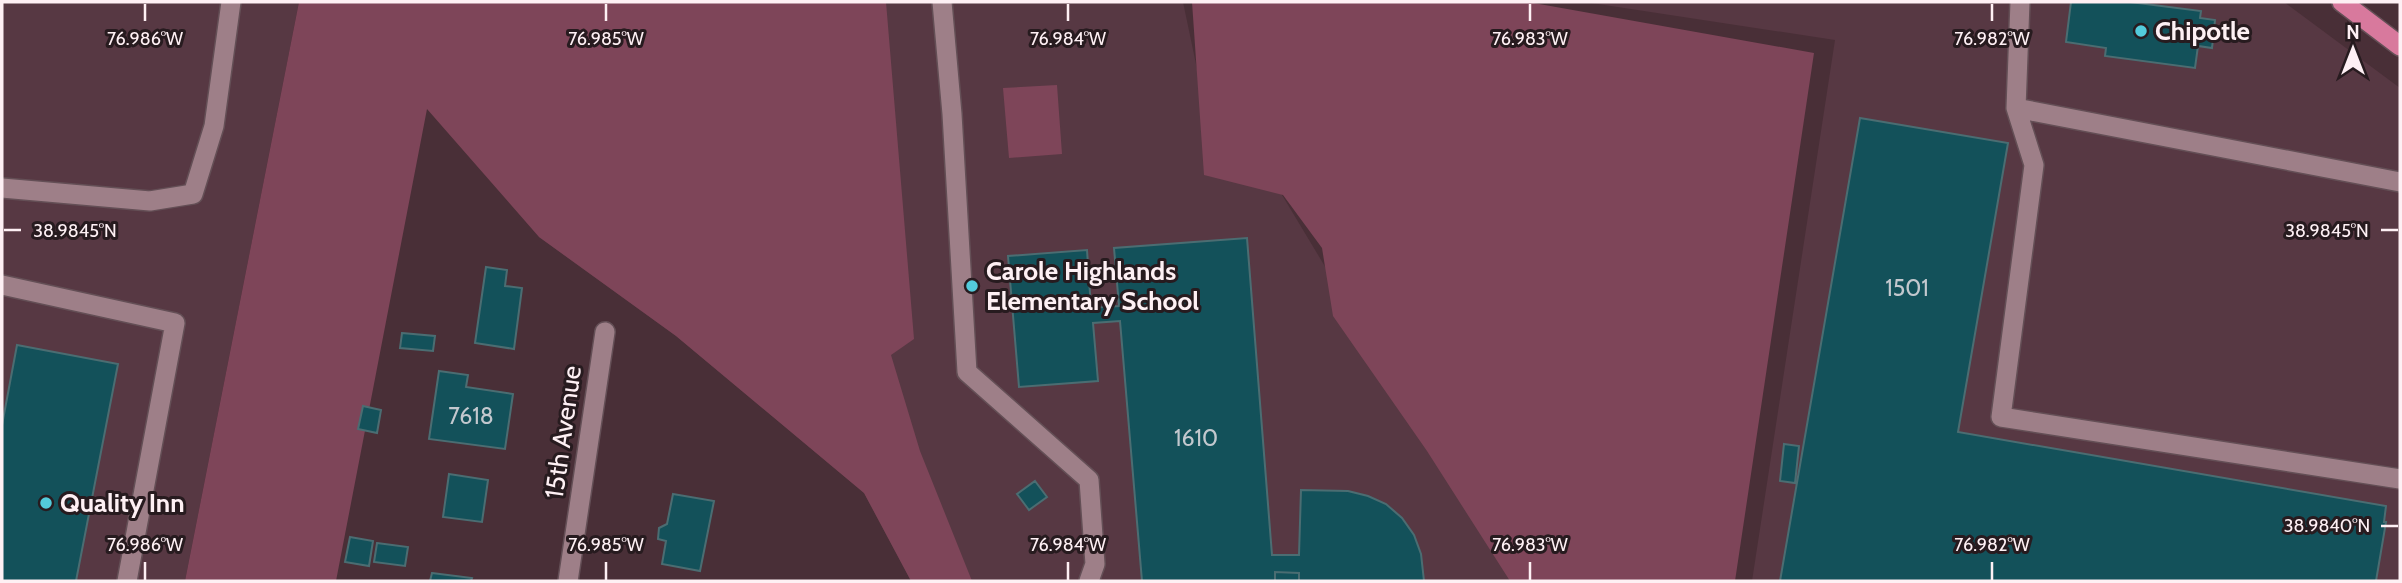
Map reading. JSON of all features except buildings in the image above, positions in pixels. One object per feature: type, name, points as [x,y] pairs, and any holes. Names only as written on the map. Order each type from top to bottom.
[{"type":"main road","points":[[2342,2],[2400,46]]},
{"type":"street","points":[[2,188],[150,201],[193,194],[214,126],[231,2]]},
{"type":"street","points":[[942,2],[952,114],[967,372],[1089,480],[1095,564],[1089,581]]},
{"type":"street","points":[[2020,2],[2016,108],[2034,165],[2001,417],[2400,479]]},
{"type":"street","points":[[2016,108],[2400,182]]},
{"type":"street","points":[[2,285],[175,323],[127,581]]},
{"type":"street","name":"15th Avenue","points":[[568,581],[604,332]]},
{"type":"shaded area","points":[[2,2],[299,2],[185,581],[2,581]]},
{"type":"shaded area","points":[[299,2],[886,2],[914,339],[891,355],[920,451],[972,581],[911,581],[864,493],[676,336],[539,237],[427,109],[336,581],[185,581]]},
{"type":"shaded area","name":"Carole Highlands Elementary School","points":[[476,2],[1183,2],[1214,150],[1273,180],[1514,581],[911,581],[864,493],[676,336],[539,237]]},
{"type":"shaded area","points":[[1192,2],[1528,2],[1814,53],[1735,581],[1510,581],[1427,451],[1333,316],[1322,248],[1283,195],[1204,175]]},
{"type":"shaded area","points":[[1585,2],[2284,2],[2400,88],[2400,581],[1752,581],[1835,40]]},
{"type":"shaded area","points":[[1057,85],[1062,154],[1009,158],[1003,88]]},
{"type":"place","name":"Chipotle","points":[[2141,31]]},
{"type":"place","name":"Carole Highlands Elementary School","points":[[972,286]]},
{"type":"place","name":"Quality Inn","points":[[46,503]]}]
